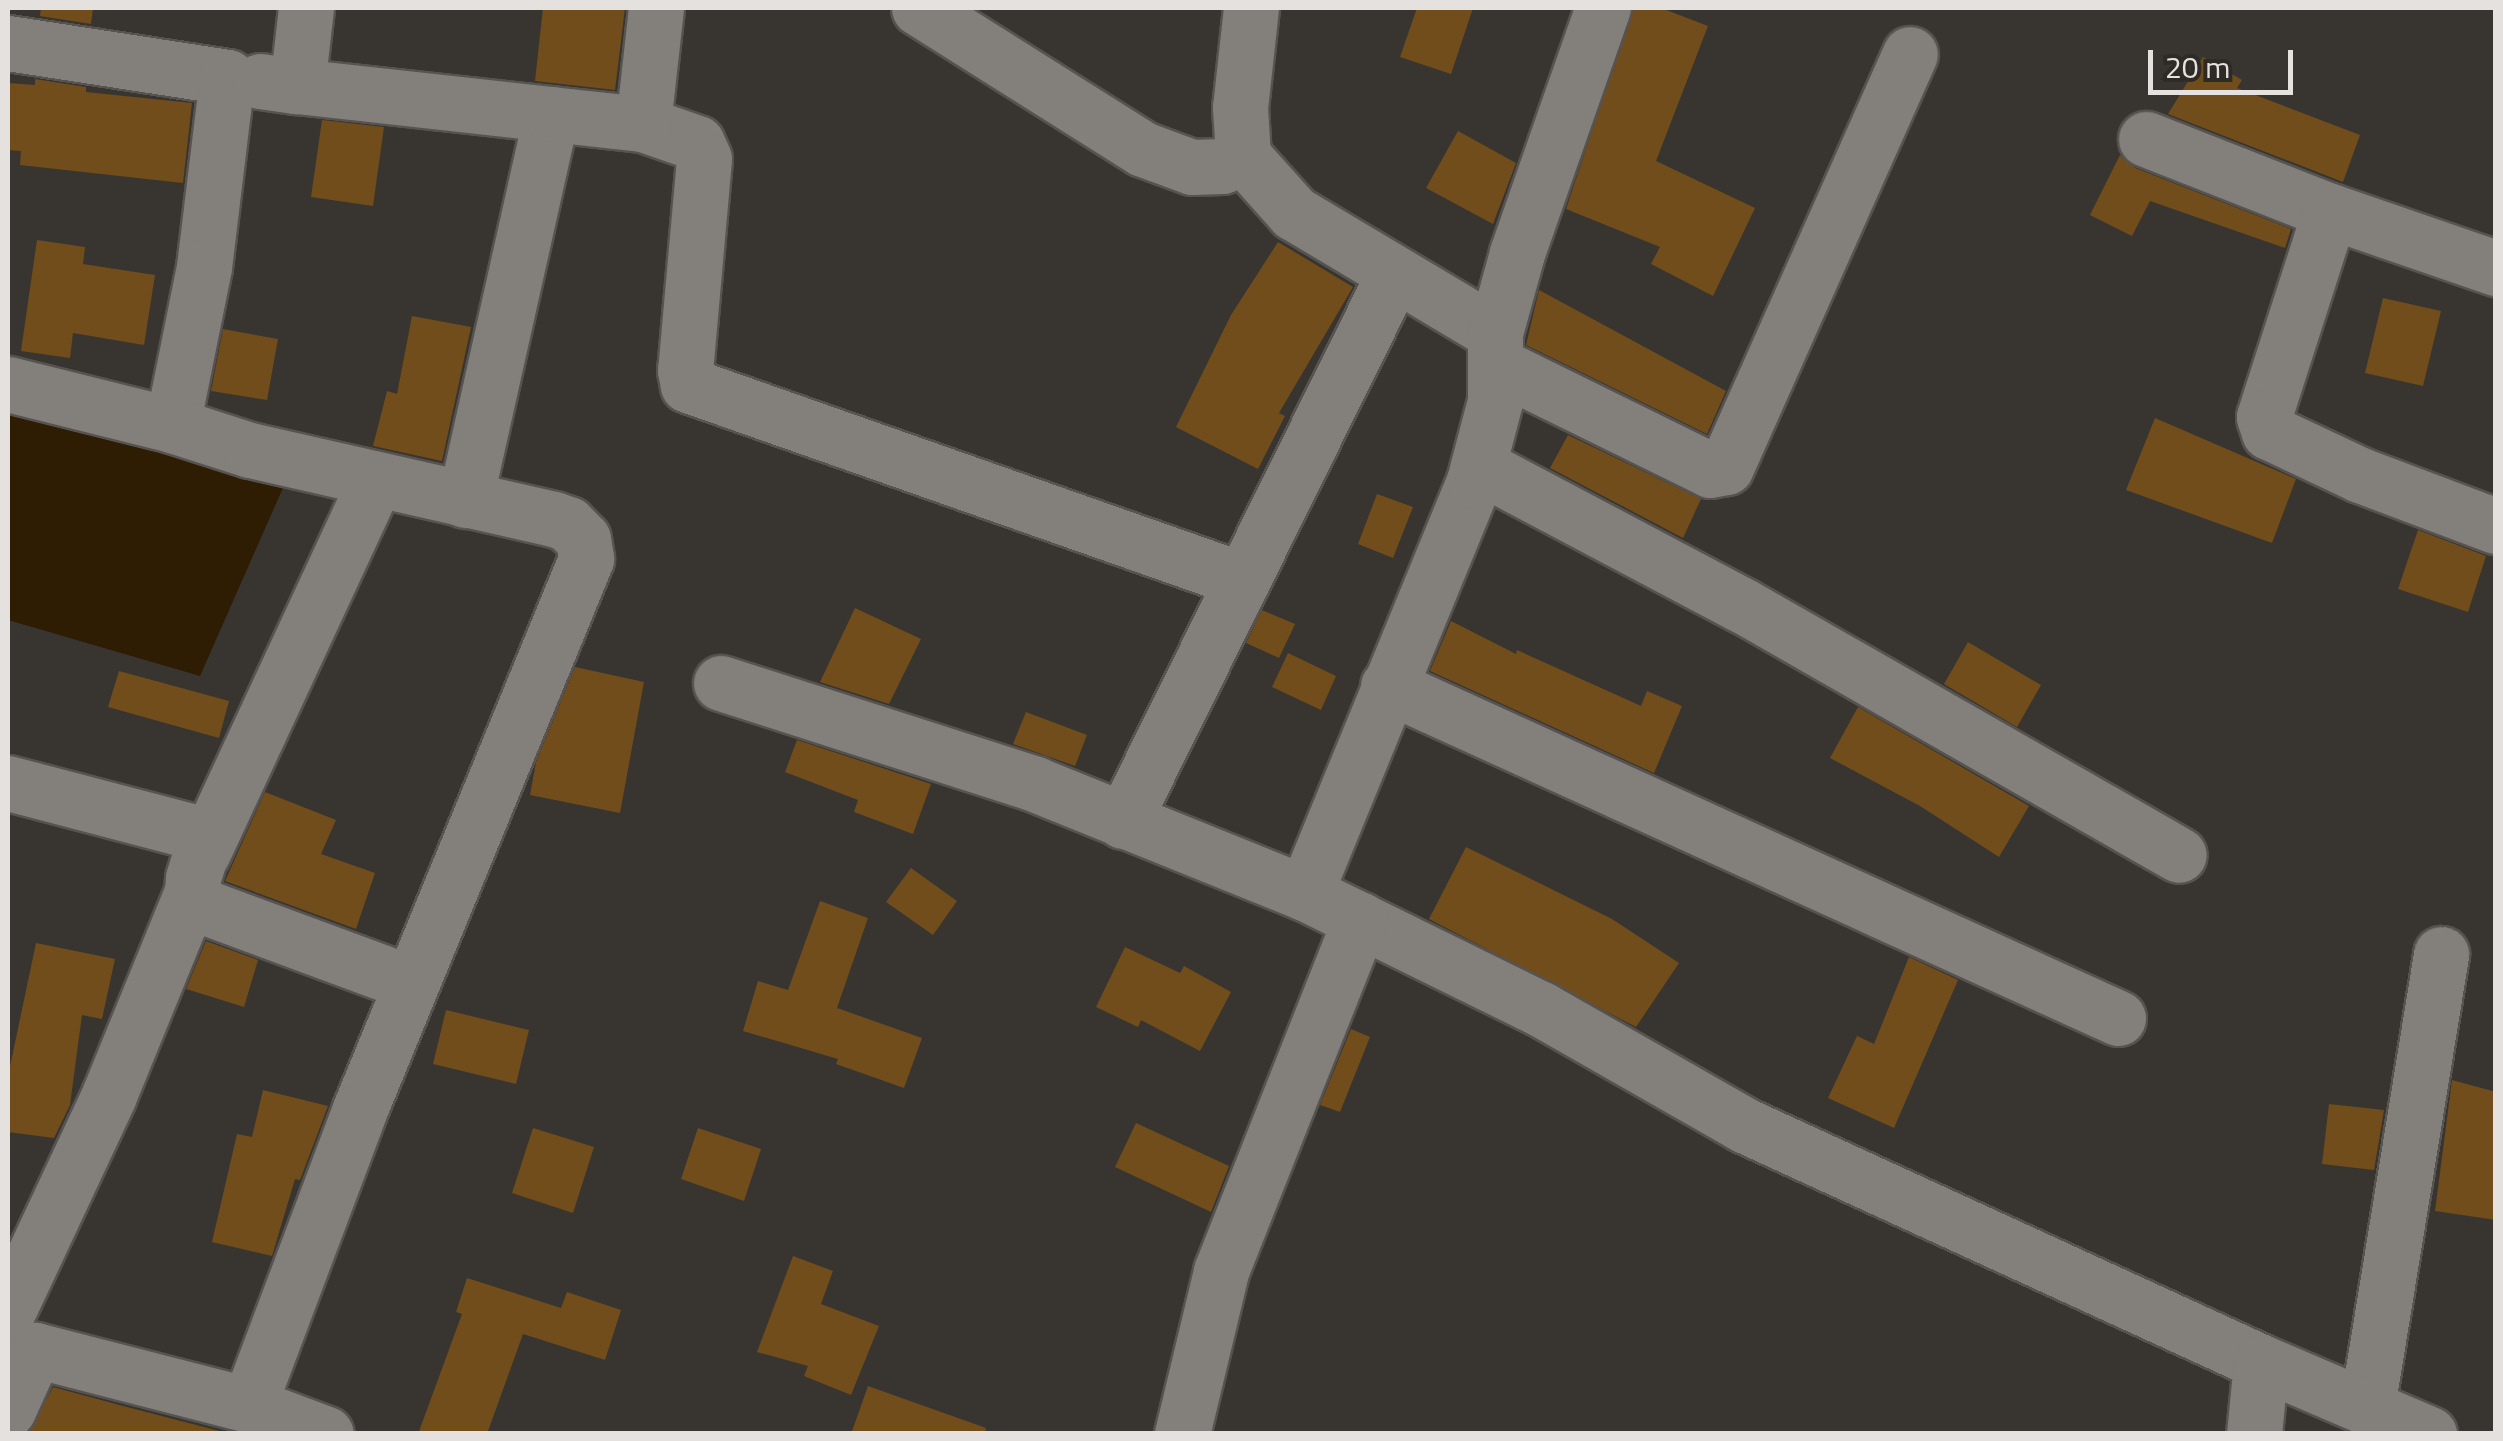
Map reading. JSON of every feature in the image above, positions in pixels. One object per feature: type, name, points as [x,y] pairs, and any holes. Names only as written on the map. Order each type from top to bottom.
[{"type":"street","points":[[297,86],[306,8]]},
{"type":"street","points":[[643,124],[656,8]]},
{"type":"street","points":[[919,8],[1143,149],[1192,167],[1222,166],[1242,156]]},
{"type":"street","points":[[1251,8],[1240,108],[1242,156],[1294,213],[1394,274],[1496,349],[1710,470],[1726,468],[1910,54]]},
{"type":"street","points":[[1304,893],[1479,466],[1495,402],[1496,349],[1517,253],[1603,8]]},
{"type":"street","points":[[8,44],[228,78],[643,124],[697,143],[704,159],[684,370],[688,384],[1243,580]]},
{"type":"street","points":[[172,425],[204,267],[228,78]]},
{"type":"street","points":[[465,500],[551,114]]},
{"type":"street","points":[[2146,140],[2330,211],[2496,268]]},
{"type":"street","points":[[2330,211],[2264,424],[2277,437],[2360,475],[2496,526]]},
{"type":"street","points":[[1124,821],[1394,274]]},
{"type":"street","points":[[8,384],[172,425],[250,450],[568,524],[584,539],[586,559],[412,983],[249,1405]]},
{"type":"street","points":[[1479,466],[1742,605],[2179,855]]},
{"type":"street","points":[[8,1410],[17,1336],[109,1094],[198,872],[376,479]]},
{"type":"street","points":[[721,683],[1035,784],[1304,893],[1540,1009],[1744,1124],[2261,1362],[2428,1434]]},
{"type":"street","points":[[1388,686],[2118,1018]]},
{"type":"street","points":[[8,783],[184,826],[198,833],[198,904],[412,983]]},
{"type":"street","points":[[1182,1434],[1221,1271],[1360,920]]},
{"type":"street","points":[[2367,1407],[2441,954]]},
{"type":"street","points":[[17,1336],[249,1405],[326,1434]]},
{"type":"street","points":[[2254,1434],[2261,1362]]},
{"type":"shaded area","points":[[8,410],[290,472],[200,676],[8,620]]},
{"type":"building","points":[[41,8],[93,8],[91,24],[40,16]]},
{"type":"building","points":[[543,8],[625,8],[615,90],[535,81]]},
{"type":"building","points":[[1417,8],[1473,8],[1451,74],[1400,57]]},
{"type":"building","points":[[1633,8],[1661,8],[1708,26],[1656,161],[1755,208],[1713,296],[1651,264],[1660,247],[1566,209]]},
{"type":"building","points":[[2203,57],[2242,80],[2237,88],[2360,135],[2343,182],[2168,114]]},
{"type":"building","points":[[35,79],[86,87],[86,92],[192,103],[183,183],[20,165],[21,151],[8,150],[8,83],[35,85]]},
{"type":"building","points":[[322,120],[384,127],[373,206],[311,197]]},
{"type":"building","points":[[1458,131],[1516,163],[1493,224],[1426,188]]},
{"type":"building","points":[[2120,155],[2135,168],[2291,229],[2285,248],[2150,201],[2132,236],[2090,215]]},
{"type":"building","points":[[37,240],[85,247],[83,264],[155,275],[144,345],[73,333],[70,358],[21,351]]},
{"type":"building","points":[[1278,242],[1353,287],[1279,413],[1285,416],[1258,469],[1176,427],[1231,315]]},
{"type":"building","points":[[1539,290],[1726,391],[1707,434],[1526,345]]},
{"type":"building","points":[[2383,298],[2441,311],[2423,386],[2365,373]]},
{"type":"building","points":[[412,316],[471,327],[442,461],[373,446],[387,391],[397,394]]},
{"type":"building","points":[[223,329],[278,339],[267,400],[211,391]]},
{"type":"building","points":[[2155,418],[2296,479],[2272,543],[2126,490]]},
{"type":"building","points":[[1568,435],[1701,499],[1683,538],[1550,468]]},
{"type":"building","points":[[1377,494],[1413,507],[1393,558],[1358,544]]},
{"type":"building","points":[[2418,530],[2486,556],[2468,612],[2398,589]]},
{"type":"building","points":[[855,608],[921,639],[889,704],[820,682]]},
{"type":"building","points":[[1262,610],[1295,624],[1279,658],[1246,643]]},
{"type":"building","points":[[1451,621],[1516,654],[1517,650],[1641,706],[1647,691],[1682,706],[1654,773],[1430,671]]},
{"type":"building","points":[[1968,642],[2041,685],[2017,727],[1944,684]]},
{"type":"building","points":[[1288,653],[1336,676],[1321,710],[1272,687]]},
{"type":"building","points":[[575,667],[644,682],[620,813],[530,795],[536,762]]},
{"type":"building","points":[[119,671],[229,701],[219,738],[108,707]]},
{"type":"building","points":[[1858,707],[2029,806],[1999,857],[1920,806],[1830,758]]},
{"type":"building","points":[[1026,712],[1087,735],[1075,766],[1013,744]]},
{"type":"building","points":[[797,740],[931,784],[913,834],[854,812],[858,800],[785,772]]},
{"type":"building","points":[[265,792],[336,820],[321,854],[375,873],[356,929],[225,881]]},
{"type":"building","points":[[1466,847],[1612,919],[1679,963],[1636,1027],[1429,919]]},
{"type":"building","points":[[911,868],[957,901],[933,935],[886,902]]},
{"type":"building","points":[[820,901],[868,918],[837,1008],[922,1038],[904,1088],[836,1064],[838,1059],[743,1031],[758,981],[788,990]]},
{"type":"building","points":[[206,941],[258,960],[244,1007],[186,989]]},
{"type":"building","points":[[36,943],[115,959],[102,1019],[82,1015],[70,1105],[54,1138],[8,1132],[8,1076]]},
{"type":"building","points":[[1125,947],[1180,973],[1184,966],[1231,992],[1200,1051],[1141,1020],[1138,1027],[1096,1007]]},
{"type":"building","points":[[1909,957],[1958,980],[1894,1128],[1828,1098],[1857,1036],[1874,1044]]},
{"type":"building","points":[[446,1010],[529,1030],[516,1084],[433,1064]]},
{"type":"building","points":[[1351,1029],[1370,1037],[1340,1112],[1320,1105]]},
{"type":"building","points":[[2452,1080],[2496,1092],[2496,1220],[2435,1211]]},
{"type":"building","points":[[263,1090],[328,1106],[300,1180],[295,1179],[272,1256],[212,1242],[237,1134],[252,1137]]},
{"type":"building","points":[[2329,1104],[2384,1110],[2374,1170],[2322,1164]]},
{"type":"building","points":[[1136,1123],[1229,1166],[1211,1212],[1115,1167]]},
{"type":"building","points":[[533,1128],[594,1147],[573,1213],[512,1193]]},
{"type":"building","points":[[698,1128],[761,1149],[744,1201],[681,1179]]},
{"type":"building","points":[[793,1256],[833,1271],[821,1304],[879,1326],[851,1395],[804,1376],[808,1366],[757,1352]]},
{"type":"building","points":[[467,1278],[561,1308],[567,1292],[621,1310],[605,1360],[523,1334],[487,1434],[418,1434],[462,1314],[456,1312]]},
{"type":"building","points":[[868,1386],[986,1428],[985,1434],[851,1434]]},
{"type":"building","points":[[53,1387],[123,1406],[231,1434],[28,1434]]}]
